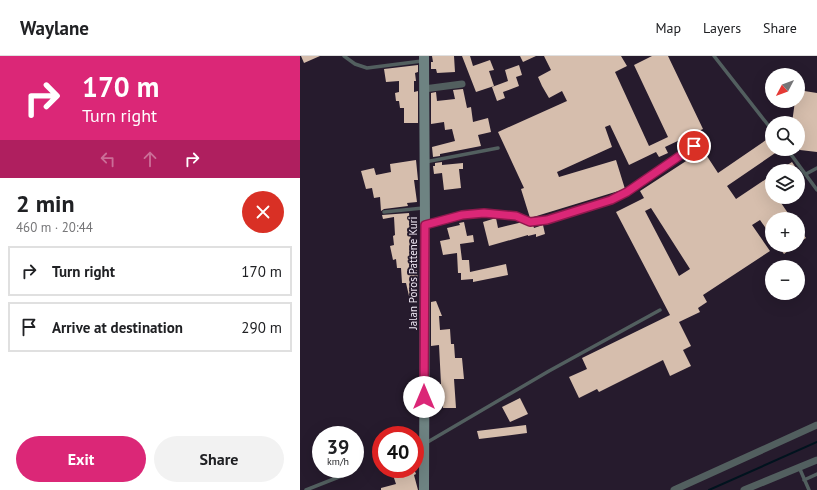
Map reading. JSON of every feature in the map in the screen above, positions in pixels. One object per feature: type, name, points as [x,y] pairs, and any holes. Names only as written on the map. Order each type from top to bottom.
[{"type":"street","name":"Jalan Poros Pattene Kuri","points":[[424,58],[424,444]]},
{"type":"street","points":[[424,89],[462,84]]},
{"type":"street","points":[[674,490],[817,425]]},
{"type":"street","points":[[744,490],[817,460]]},
{"type":"street","name":"Jalan Poros Pattene Kuri","points":[[424,478],[424,490]]},
{"type":"lane","points":[[344,56],[360,67],[367,68],[424,58]]},
{"type":"lane","points":[[714,56],[765,121]]},
{"type":"lane","points":[[425,225],[462,215],[484,213],[516,216],[530,222],[547,220],[611,200],[627,192],[694,146]]},
{"type":"lane","points":[[424,162],[498,148]]},
{"type":"lane","points":[[792,156],[817,190]]},
{"type":"lane","points":[[806,174],[817,168]]},
{"type":"lane","points":[[384,212],[424,208]]},
{"type":"lane","points":[[424,444],[549,370],[660,310]]},
{"type":"lane","points":[[799,467],[809,490]]},
{"type":"lane","points":[[804,480],[817,474]]},
{"type":"lane","points":[[306,490],[336,478]]},
{"type":"building","points":[[301,56],[320,56],[304,63]]},
{"type":"building","points":[[432,56],[454,56],[455,72],[437,73],[436,69],[431,69],[431,62],[433,62]]},
{"type":"building","points":[[462,56],[470,56],[473,66],[490,60],[494,70],[489,71],[494,86],[476,92]]},
{"type":"building","points":[[520,56],[536,56],[523,62]]},
{"type":"building","points":[[544,56],[621,56],[627,66],[615,72],[649,146],[668,137],[634,65],[652,56],[668,56],[703,129],[665,147],[668,153],[659,157],[656,152],[629,165],[610,125],[605,127],[612,147],[557,172],[559,177],[616,160],[625,189],[530,218],[521,189],[524,188],[498,132],[567,101],[562,91],[549,98],[542,86],[538,77],[551,70]]},
{"type":"building","points":[[418,65],[418,72],[415,73],[416,81],[414,81],[414,92],[418,91],[418,123],[404,123],[404,108],[400,108],[399,101],[396,101],[395,93],[399,92],[399,81],[386,82],[384,69]]},
{"type":"building","points":[[519,65],[522,75],[516,77],[519,86],[503,92],[505,98],[497,101],[492,87],[508,81],[505,70]]},
{"type":"building","points":[[463,89],[467,108],[471,107],[473,122],[488,118],[491,132],[478,135],[481,146],[440,154],[440,156],[433,157],[432,147],[455,141],[452,129],[445,130],[444,122],[431,124],[431,93],[436,92],[437,101],[455,99],[453,90]]},
{"type":"building","points":[[805,91],[817,93],[817,152],[805,151],[805,116],[793,116],[794,108],[805,108]]},
{"type":"building","points":[[765,141],[765,156],[771,156],[727,186],[736,199],[765,180],[765,204],[782,204],[787,212],[765,212],[765,227],[760,220],[752,225],[765,244],[765,252],[768,252],[703,295],[707,302],[698,308],[700,312],[679,322],[691,346],[683,350],[691,366],[670,376],[663,360],[599,392],[597,389],[579,398],[569,377],[587,369],[582,358],[670,315],[616,212],[644,198],[640,191],[703,150],[718,173]],"holes":[[[651,208],[690,269],[679,276],[645,211]]]},
{"type":"building","points":[[416,160],[418,180],[414,180],[417,202],[407,203],[408,206],[384,209],[381,211],[380,197],[374,198],[372,188],[366,189],[361,171],[374,168],[376,175],[391,172],[390,164]]},
{"type":"building","points":[[442,162],[442,165],[463,163],[463,169],[459,169],[461,188],[444,190],[442,173],[434,174],[433,166],[435,166],[435,163]]},
{"type":"building","points":[[409,213],[410,222],[418,222],[418,228],[410,228],[413,270],[417,270],[418,282],[416,288],[417,295],[409,296],[406,283],[402,283],[401,268],[397,268],[396,259],[393,260],[390,246],[394,245],[394,217],[383,219],[382,215]]},
{"type":"building","points":[[496,218],[498,228],[523,222],[533,225],[534,228],[543,225],[545,234],[536,237],[536,234],[528,235],[489,246],[483,222]]},
{"type":"building","points":[[464,222],[467,236],[473,235],[474,242],[460,244],[462,260],[469,260],[470,272],[506,264],[508,275],[473,282],[473,279],[461,280],[461,273],[458,273],[457,253],[443,255],[440,241],[450,239],[447,228],[460,225],[459,223]]},
{"type":"building","points":[[436,301],[442,316],[439,316],[440,330],[450,329],[451,344],[454,344],[455,358],[462,358],[464,379],[454,379],[456,408],[443,408],[442,397],[437,397],[437,384],[441,384],[439,345],[431,346],[431,302]]},
{"type":"building","points":[[520,398],[528,414],[510,422],[502,407]]},
{"type":"building","points":[[526,425],[527,433],[479,439],[477,431]]},
{"type":"building","points":[[394,478],[415,478],[418,490],[381,490],[381,488],[396,484]]},
{"type":"waterway","points":[[709,490],[817,442]]},
{"type":"route","points":[[424,397],[425,225],[462,215],[484,213],[516,216],[528,222],[534,223],[547,220],[611,200],[627,192],[694,146]]}]
